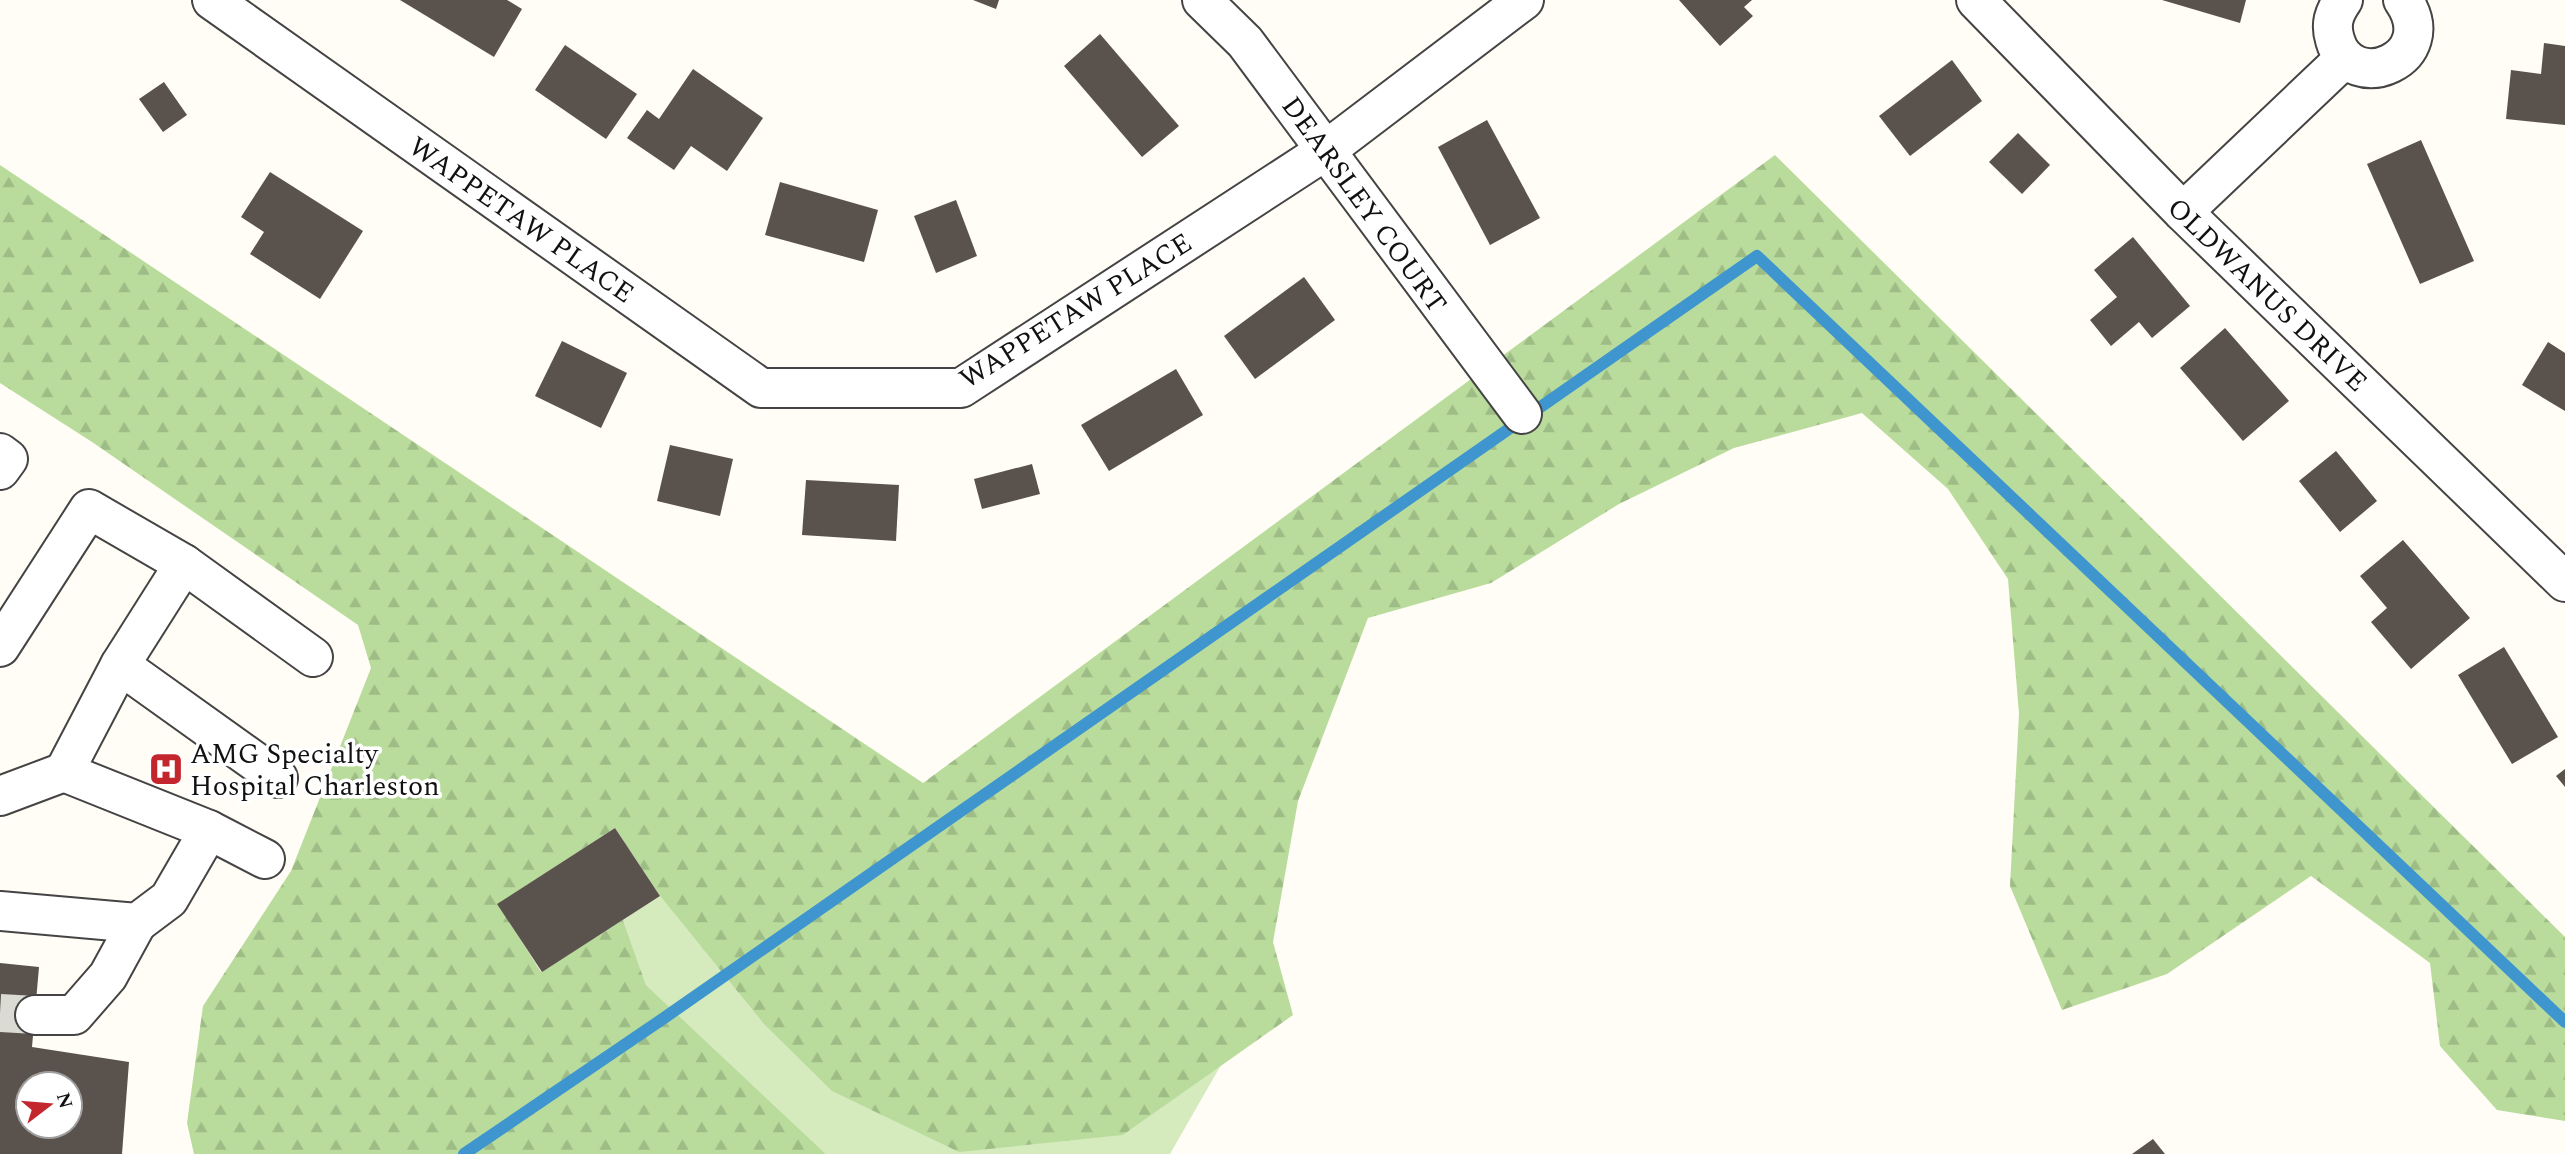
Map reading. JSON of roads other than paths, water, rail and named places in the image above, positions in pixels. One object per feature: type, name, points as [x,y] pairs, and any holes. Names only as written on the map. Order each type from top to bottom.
[{"type":"street","name":"WAPPETAW PLACE","points":[[212,0],[761,387],[961,388],[1325,151],[1524,0]]},
{"type":"street","name":"DEARSLEY COURT","points":[[1202,0],[1245,42],[1522,414]]},
{"type":"street","name":"OLDWANUS DRIVE","points":[[1976,0],[2183,212],[2565,582]]},
{"type":"street","points":[[2343,0],[2334,12],[2332,28],[2336,44],[2345,58],[2358,66],[2374,69],[2390,65],[2403,56],[2412,42],[2415,26],[2411,11],[2403,0]]},
{"type":"street","points":[[2183,212],[2345,58]]},
{"type":"street","points":[[0,453],[8,459],[0,470]]},
{"type":"street","points":[[0,647],[89,509],[184,564],[313,657]]},
{"type":"street","points":[[0,796],[64,772],[120,665],[184,564]]},
{"type":"street","points":[[120,665],[278,778]]},
{"type":"street","points":[[64,772],[209,830],[265,859]]},
{"type":"street","points":[[34,1015],[74,1014],[108,976],[137,923],[169,899],[209,830]]},
{"type":"street","points":[[0,911],[137,923]]},
{"type":"waterway","points":[[464,1154],[664,1018],[1757,256],[2565,1022]]},
{"type":"tunnel","points":[[0,1013],[35,1015]]},
{"type":"place","name":"AMG Specialty Hospital Charleston","points":[[166,769]]}]
